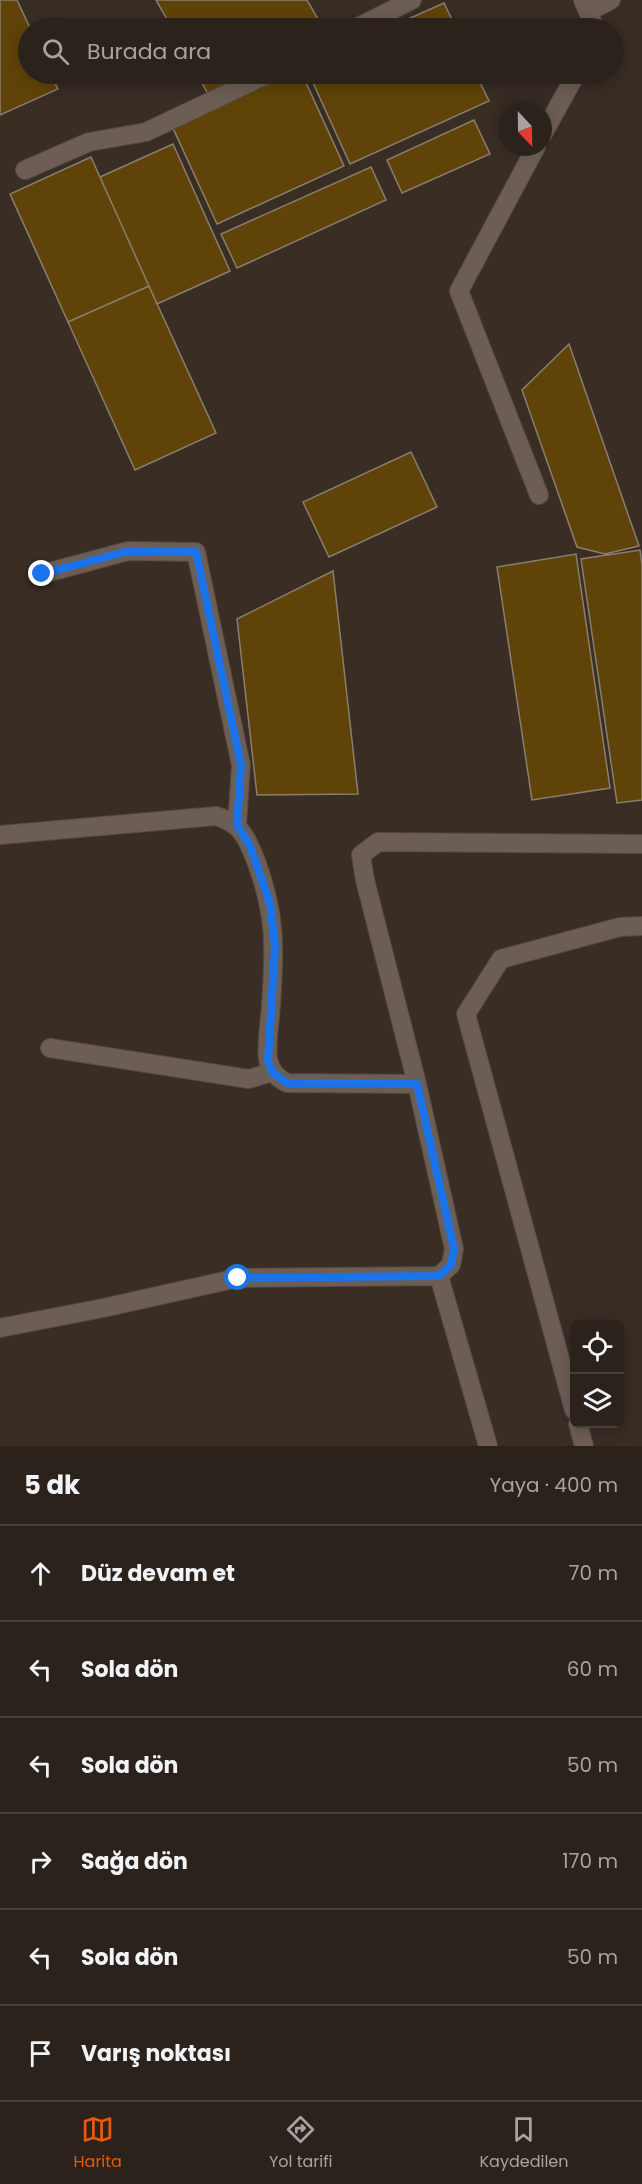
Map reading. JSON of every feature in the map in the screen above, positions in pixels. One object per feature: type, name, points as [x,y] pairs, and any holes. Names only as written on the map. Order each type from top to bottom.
[{"type":"street","points":[[376,18],[412,0]]},
{"type":"street","points":[[587,13],[611,0]]},
{"type":"street","points":[[25,170],[89,142],[146,132],[247,84]]},
{"type":"street","points":[[552,118],[570,84]]},
{"type":"street","points":[[531,156],[459,291],[539,495]]},
{"type":"street","points":[[42,574],[128,551],[196,552],[241,765],[237,825]]},
{"type":"street","points":[[0,835],[216,816],[237,825],[244,833],[262,878],[273,923],[275,946],[268,1052],[272,1072],[287,1083],[417,1084]]},
{"type":"street","points":[[0,1328],[92,1311],[238,1278],[439,1276],[451,1265],[454,1249],[417,1084],[365,880],[362,855],[378,842],[642,844]]},
{"type":"street","points":[[570,1395],[466,1014],[501,959],[620,927],[642,926]]},
{"type":"street","points":[[50,1048],[249,1079],[272,1072]]},
{"type":"street","points":[[439,1276],[488,1446]]},
{"type":"street","points":[[579,1428],[584,1446]]},
{"type":"building","points":[[0,0],[17,0],[25,18],[18,18],[18,84],[55,84],[58,89],[0,115]]},
{"type":"building","points":[[156,0],[307,0],[317,18],[166,18]]},
{"type":"building","points":[[444,3],[451,18],[410,18]]},
{"type":"building","points":[[202,84],[232,84],[209,96]]},
{"type":"building","points":[[266,84],[307,84],[344,166],[217,224],[172,126]]},
{"type":"building","points":[[314,84],[481,84],[489,101],[350,164]]},
{"type":"building","points":[[474,120],[490,154],[402,193],[387,160]]},
{"type":"building","points":[[173,144],[230,271],[157,304],[100,177]]},
{"type":"building","points":[[91,157],[149,286],[68,322],[10,194]]},
{"type":"building","points":[[371,167],[386,200],[237,268],[221,234]]},
{"type":"building","points":[[149,286],[216,433],[135,470],[68,322]]},
{"type":"building","points":[[569,344],[639,546],[605,554],[577,547],[522,390]]},
{"type":"building","points":[[411,452],[437,507],[329,557],[303,502]]},
{"type":"building","points":[[640,550],[642,565],[642,800],[617,803],[581,559]]},
{"type":"building","points":[[576,554],[610,788],[532,800],[497,567]]},
{"type":"building","points":[[333,571],[358,794],[257,795],[237,619]]},
{"type":"route","points":[[42,574],[128,551],[196,552],[241,765],[237,825],[244,833],[262,878],[270,903],[273,923],[275,946],[268,1052],[272,1072],[287,1083],[417,1084],[454,1249],[451,1265],[439,1276],[238,1278]]}]
